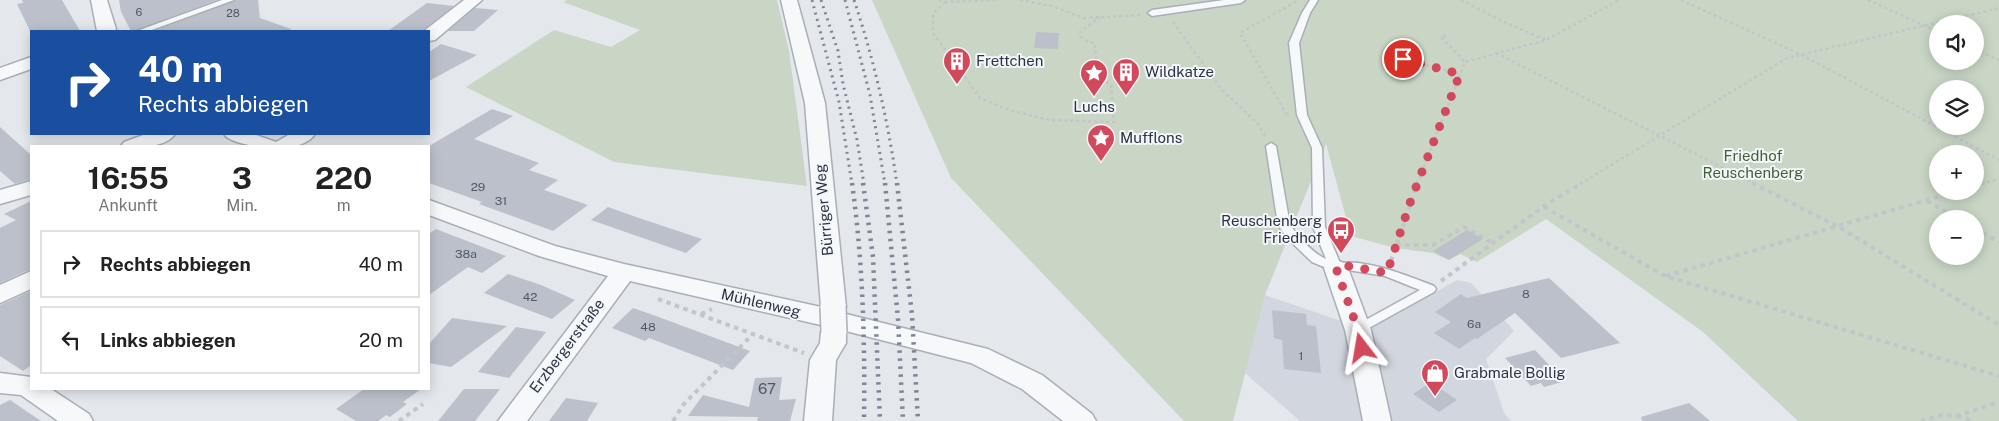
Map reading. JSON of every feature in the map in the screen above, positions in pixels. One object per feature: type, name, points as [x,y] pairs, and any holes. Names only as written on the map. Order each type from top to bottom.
[{"type":"street","points":[[99,0],[106,30]]},
{"type":"street","points":[[430,35],[474,0]]},
{"type":"street","name":"Bürriger Weg","points":[[789,0],[815,103],[833,320],[833,343],[824,360],[818,421]]},
{"type":"street","points":[[0,74],[30,63]]},
{"type":"street","points":[[134,145],[162,135]]},
{"type":"street","points":[[237,135],[265,145]]},
{"type":"street","points":[[285,145],[303,135]]},
{"type":"street","points":[[2,198],[30,188]]},
{"type":"street","name":"Mühlenweg","points":[[430,208],[547,251],[624,272],[821,316],[979,356],[1032,382],[1082,421]]},
{"type":"street","points":[[1336,268],[1358,330],[1377,421]]},
{"type":"street","name":"Erzbergerstraße","points":[[512,421],[624,272]]},
{"type":"street","points":[[0,295],[30,280]]},
{"type":"street","points":[[0,383],[30,388]]},
{"type":"street","points":[[33,390],[79,421]]},
{"type":"lane","points":[[144,30],[230,0]]},
{"type":"lane","points":[[1152,13],[1241,0]]},
{"type":"lane","points":[[1314,0],[1306,13],[1294,43],[1302,115],[1317,148],[1319,227],[1336,268]]},
{"type":"lane","points":[[1271,146],[1284,225],[1293,237],[1316,259],[1336,268],[1348,266],[1387,273],[1430,289]]},
{"type":"lane","points":[[1358,330],[1430,289]]},
{"type":"path","points":[[939,0],[945,2],[998,0]]},
{"type":"path","points":[[1020,0],[1052,6],[1084,18],[1152,13]]},
{"type":"path","points":[[1288,117],[1240,33],[1299,0]]},
{"type":"path","points":[[1461,0],[1502,21],[1546,40]]},
{"type":"path","points":[[1465,62],[1546,40],[1619,0]]},
{"type":"path","points":[[1681,0],[1800,54],[1999,160]]},
{"type":"path","points":[[1868,0],[1929,28]]},
{"type":"path","points":[[945,2],[933,14],[933,33],[980,98],[1009,110],[1050,120],[1114,122],[1111,85],[1097,76],[1095,43],[1081,37],[1080,32],[1100,17]]},
{"type":"path","points":[[1430,289],[1544,206],[1787,58],[1999,8]]},
{"type":"path","points":[[1166,12],[1213,79],[1231,100],[1247,112],[1260,126],[1271,146]]},
{"type":"path","points":[[1446,35],[1441,37],[1465,62]]},
{"type":"path","points":[[1496,53],[1837,226],[1999,325]]},
{"type":"path","points":[[1984,53],[1999,60]]},
{"type":"path","points":[[1403,59],[1460,74]]},
{"type":"path","points":[[1387,273],[1465,62]]},
{"type":"path","points":[[1984,183],[1999,179]]},
{"type":"path","points":[[1665,276],[1929,200]]},
{"type":"path","points":[[1926,201],[1942,210]]},
{"type":"path","points":[[1544,206],[1665,276],[1999,376]]},
{"type":"path","points":[[1396,245],[1433,245],[1464,227],[1493,244]]},
{"type":"path","points":[[1984,233],[1999,242]]},
{"type":"path","points":[[701,314],[824,360]]},
{"type":"path","points":[[673,421],[684,405],[753,334]]},
{"type":"path","points":[[1957,416],[1999,402]]},
{"type":"path","points":[[399,421],[422,404]]},
{"type":"path","points":[[1921,421],[1942,415],[1957,416],[1974,421]]},
{"type":"shaded area","points":[[1457,280],[1471,283],[1514,331],[1486,359],[1504,413],[1511,421],[1300,421],[1245,373],[1265,295],[1368,330]]},
{"type":"green space","points":[[568,0],[777,0],[789,51],[807,186],[614,162],[466,87],[554,30],[611,47],[640,30],[563,2]]},
{"type":"green space","name":"Friedhof Reuschenberg","points":[[872,0],[1999,0],[1999,421],[1798,421],[1703,332],[1546,219],[1477,262],[1460,254],[1449,260],[1433,253],[1395,248],[1351,236],[1326,144],[1265,295],[1233,421],[1184,421],[951,178]]},
{"type":"building","points":[[22,0],[62,0],[79,30],[30,31],[17,4],[23,3]]},
{"type":"building","points":[[119,0],[217,0],[138,30],[130,30],[121,12]]},
{"type":"building","points":[[236,0],[258,0],[260,18],[291,29],[291,30],[157,30]]},
{"type":"building","points":[[427,3],[454,6],[423,30],[389,30]]},
{"type":"building","points":[[475,8],[498,10],[474,31],[448,31]]},
{"type":"building","points":[[1036,32],[1059,33],[1058,49],[1034,48]]},
{"type":"building","points":[[441,44],[477,55],[430,80],[430,51]]},
{"type":"building","points":[[492,109],[513,116],[474,139],[539,163],[529,170],[558,180],[544,190],[588,205],[553,231],[479,204],[482,202],[430,183],[430,145]]},
{"type":"building","points":[[0,127],[30,154],[30,179],[15,184],[0,171]]},
{"type":"building","points":[[30,201],[30,269],[0,283],[0,228],[16,220],[4,214]]},
{"type":"building","points":[[608,207],[702,239],[686,253],[591,220]]},
{"type":"building","points":[[436,229],[506,256],[482,273],[468,267],[430,294],[430,233]]},
{"type":"building","points":[[1467,230],[1483,239],[1449,260],[1433,251]]},
{"type":"building","points":[[508,274],[541,285],[575,300],[552,319],[484,293]]},
{"type":"building","points":[[1549,278],[1620,343],[1561,358],[1515,313],[1459,349],[1434,333],[1451,322],[1435,312],[1461,294],[1467,298]]},
{"type":"building","points":[[30,291],[30,366],[23,371],[0,356],[0,305]]},
{"type":"building","points":[[633,308],[750,351],[733,370],[649,338],[645,341],[612,328]]},
{"type":"building","points":[[1272,310],[1306,314],[1307,325],[1316,326],[1321,373],[1284,369],[1282,340],[1274,338]]},
{"type":"building","points":[[452,318],[507,326],[451,367],[430,363],[430,343]]},
{"type":"building","points":[[516,327],[546,332],[509,378],[478,372]]},
{"type":"building","points":[[1535,350],[1551,367],[1548,368],[1562,382],[1544,387],[1541,383],[1531,386],[1505,358]]},
{"type":"building","points":[[782,377],[779,400],[796,399],[790,421],[757,421],[758,417],[688,416],[703,395],[749,407],[755,378]]},
{"type":"building","name":"Grabmale Bollig","points":[[1431,382],[1457,400],[1439,412],[1413,394]]},
{"type":"building","points":[[464,389],[500,389],[475,421],[438,421]]},
{"type":"building","points":[[363,390],[420,390],[403,402],[407,404],[390,417],[386,415],[378,421],[356,421],[336,409]]},
{"type":"building","points":[[566,398],[598,403],[587,421],[549,421]]},
{"type":"building","points":[[10,400],[41,421],[0,421],[0,405]]},
{"type":"building","points":[[1689,403],[1710,421],[1642,421],[1641,417]]},
{"type":"railway","points":[[812,0],[839,102],[852,184]]},
{"type":"railway","points":[[821,0],[838,51],[843,84],[857,140],[864,184]]},
{"type":"railway","points":[[845,0],[870,95],[885,184]]},
{"type":"railway","points":[[854,0],[880,91],[897,184]]},
{"type":"railway","points":[[852,183],[859,242],[864,361],[864,421]]},
{"type":"railway","points":[[863,183],[873,257],[880,421]]},
{"type":"railway","points":[[885,183],[898,319],[903,421]]},
{"type":"railway","points":[[897,183],[912,315],[918,421]]},
{"type":"place","name":"Frettchen","points":[[957,85]]},
{"type":"place","name":"Wildkatze","points":[[1126,96]]},
{"type":"place","name":"Luchs","points":[[1094,97]]},
{"type":"place","name":"Mufflons","points":[[1101,162]]},
{"type":"place","name":"Reuschenberg Friedhof","points":[[1341,254]]},
{"type":"place","name":"Grabmale Bollig","points":[[1435,397]]},
{"type":"route","points":[[1362,348],[1358,330],[1336,268],[1348,266],[1387,273],[1411,200],[1460,74],[1403,59]]}]
